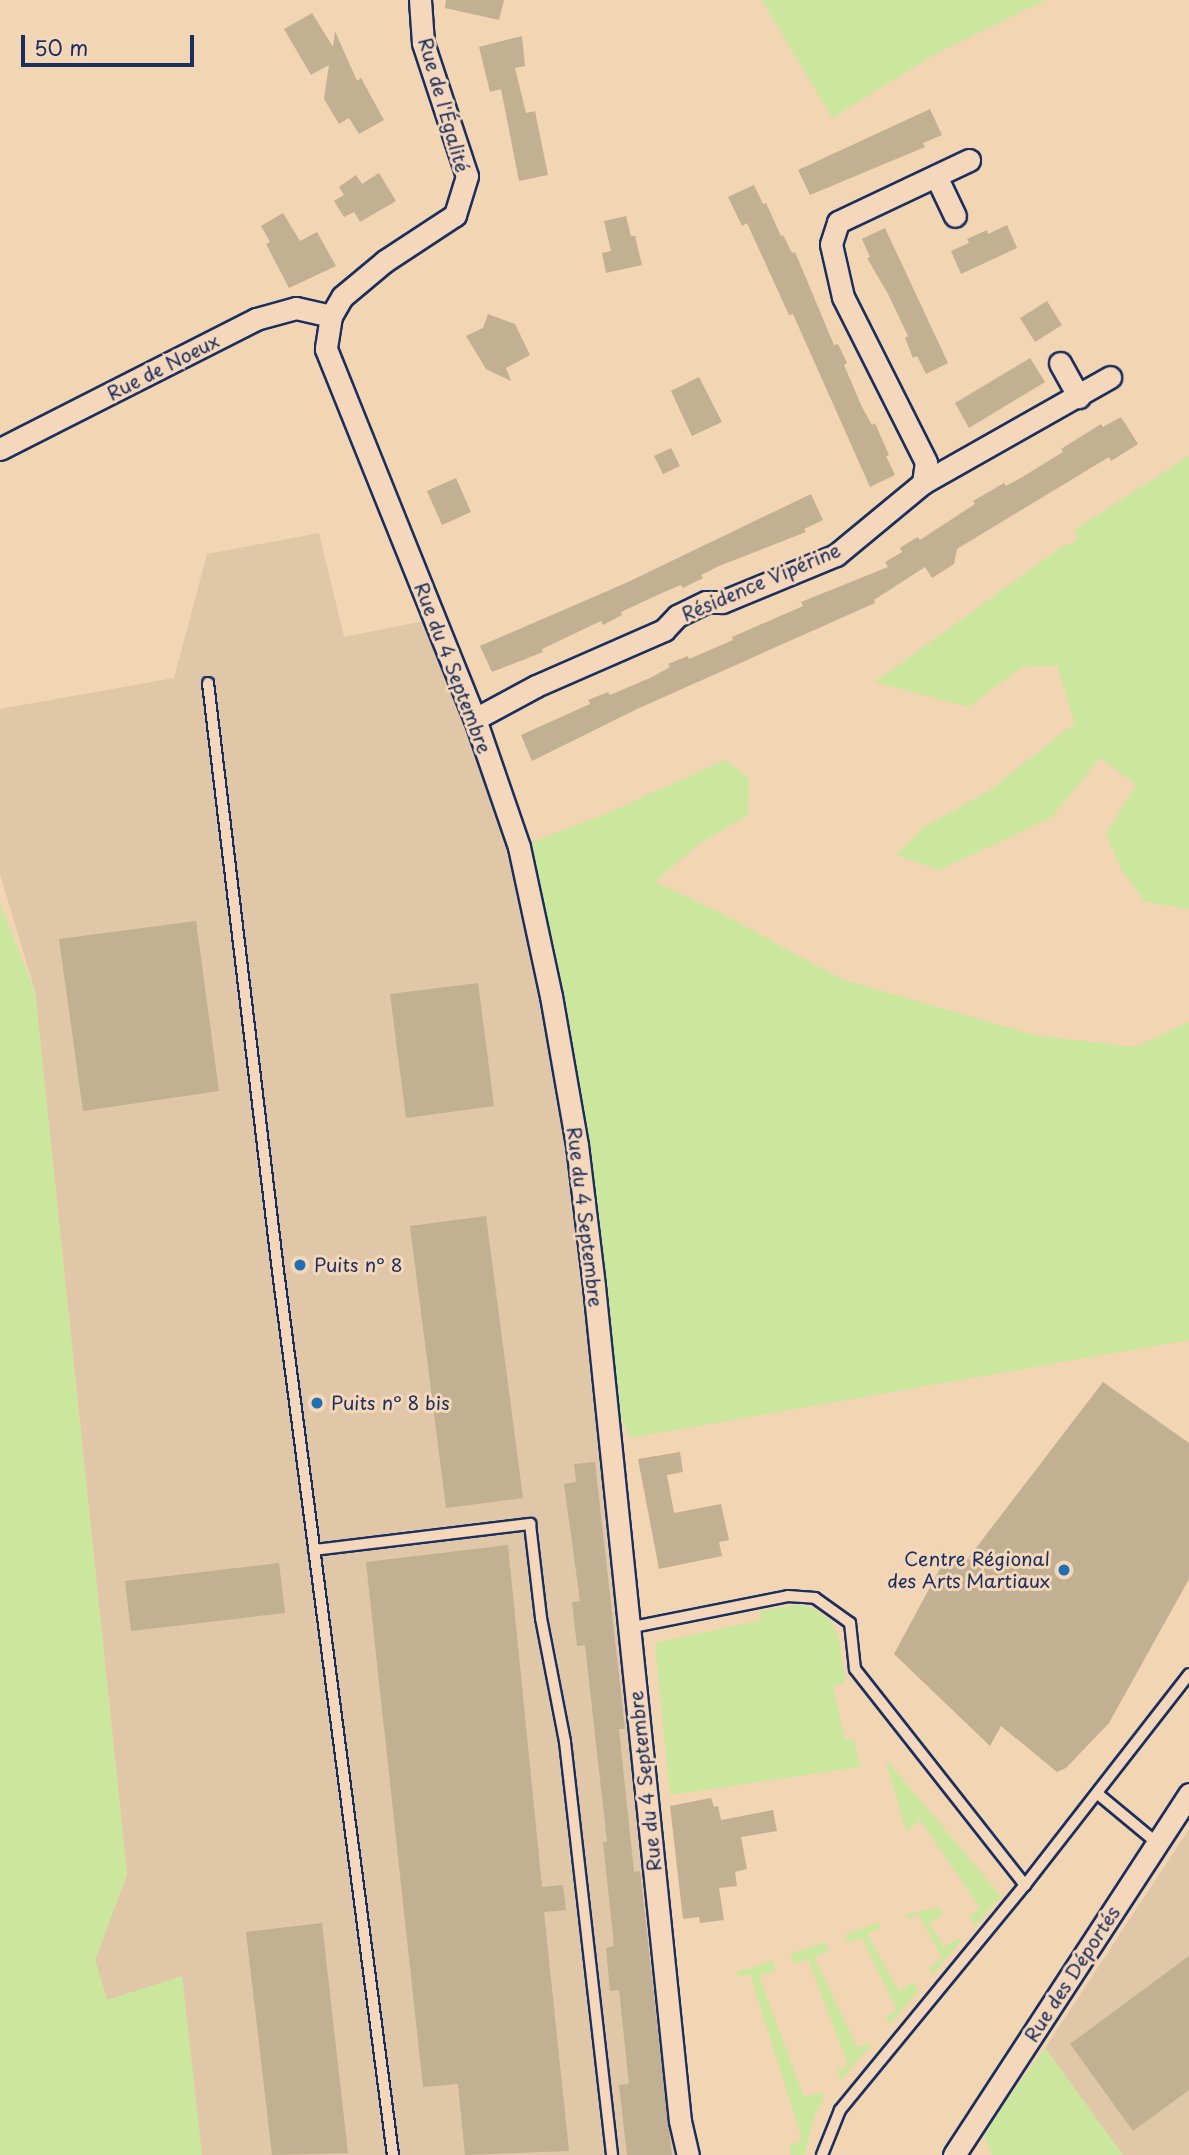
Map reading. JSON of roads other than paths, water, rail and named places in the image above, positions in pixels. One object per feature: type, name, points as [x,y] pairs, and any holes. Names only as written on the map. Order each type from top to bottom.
[{"type":"street","name":"Rue de l'Égalité","points":[[331,316],[342,297],[385,261],[455,215],[467,176],[423,43],[418,0]]},
{"type":"street","points":[[923,483],[926,462],[844,297],[831,244],[838,222],[969,160]]},
{"type":"street","points":[[936,176],[956,216]]},
{"type":"street","name":"Rue de Noeux","points":[[0,449],[256,319],[296,308],[331,316]]},
{"type":"street","name":"Rue du 4 Septembre","points":[[331,316],[326,349],[475,719],[519,847],[551,996],[577,1145],[609,1419],[628,1628],[680,2121],[688,2155]]},
{"type":"street","points":[[1060,363],[1079,397]]},
{"type":"street","name":"Résidence Vipérine","points":[[475,719],[536,686],[664,630],[677,616],[706,602],[722,601],[836,555],[923,483],[1079,397],[1110,377]]},
{"type":"street","name":"Rue des Déportés","points":[[954,2155],[1189,1794]]},
{"type":"lane","points":[[208,683],[314,1550],[393,2155]]},
{"type":"lane","points":[[314,1550],[530,1524],[541,1618],[565,1742],[612,2155]]},
{"type":"lane","points":[[628,1628],[788,1596],[816,1598],[850,1623],[855,1669],[1025,1885]]},
{"type":"lane","points":[[822,2155],[840,2110],[1098,1794],[1189,1674]]},
{"type":"lane","points":[[1098,1794],[1157,1843]]},
{"type":"place","name":"Puits n° 8","points":[[300,1265]]},
{"type":"place","name":"Puits n° 8 bis","points":[[317,1403]]},
{"type":"place","name":"Centre Régional des Arts Martiaux","points":[[1064,1570]]}]
